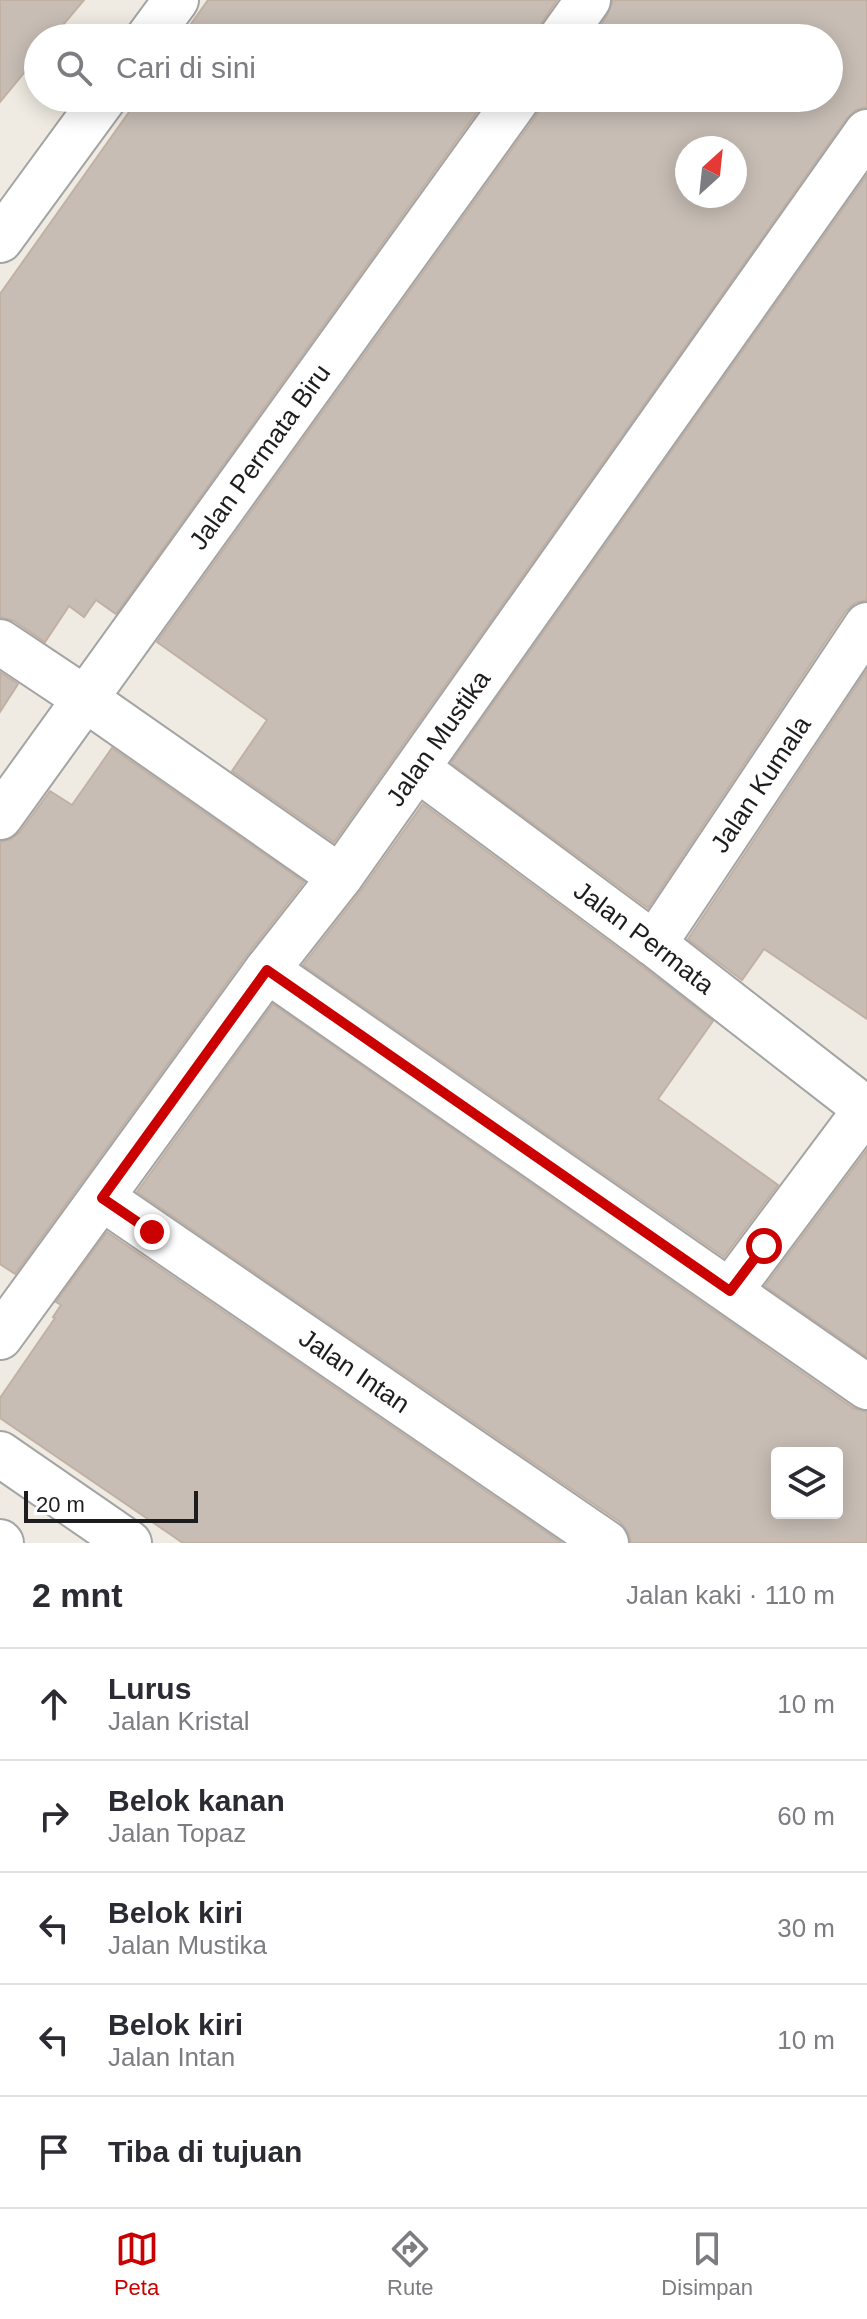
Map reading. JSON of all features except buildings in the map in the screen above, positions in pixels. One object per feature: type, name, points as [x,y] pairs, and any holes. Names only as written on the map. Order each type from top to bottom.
[{"type":"street","points":[[158,24],[176,0]]},
{"type":"street","points":[[571,24],[588,0]]},
{"type":"street","points":[[0,240],[94,112]]},
{"type":"street","name":"Jalan Permata Biru","points":[[0,817],[508,112]]},
{"type":"street","name":"Jalan Mustika","points":[[0,1337],[267,970],[340,877],[418,769],[867,132]]},
{"type":"street","name":"Jalan Kumala","points":[[654,944],[867,625]]},
{"type":"street","points":[[0,642],[340,877]]},
{"type":"street","name":"Jalan Permata","points":[[418,769],[654,944],[866,1108]]},
{"type":"street","points":[[267,970],[867,1387]]},
{"type":"street","points":[[730,1291],[866,1108]]},
{"type":"street","name":"Jalan Intan","points":[[102,1198],[606,1543]]},
{"type":"street","points":[[0,1454],[129,1543]]},
{"type":"route","points":[[152,1232],[102,1198],[267,970],[730,1291],[764,1246]]}]
